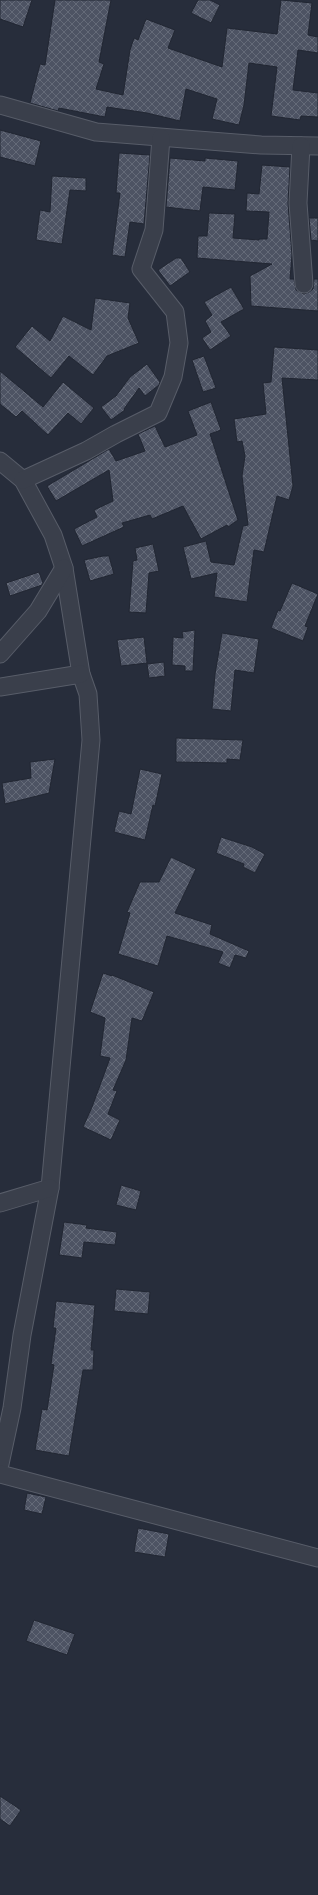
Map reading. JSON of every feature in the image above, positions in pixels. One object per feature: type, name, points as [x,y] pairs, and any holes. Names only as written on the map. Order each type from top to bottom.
[{"type":"street","points":[[0,105],[96,132],[161,138],[310,146],[298,202],[304,284]]},
{"type":"street","points":[[23,480],[86,452],[116,434],[158,413],[173,377],[179,343],[175,312],[141,269],[154,230],[161,138]]},
{"type":"street","points":[[0,461],[23,480],[53,535],[64,568],[81,674],[88,694],[90,740],[50,1188],[22,1335],[12,1408],[0,1464]]},
{"type":"street","points":[[0,654],[38,611],[64,568]]},
{"type":"street","points":[[0,687],[81,674]]},
{"type":"street","points":[[0,1203],[50,1188]]},
{"type":"street","points":[[0,1474],[318,1558]]},
{"type":"building","points":[[0,0],[32,0],[23,27],[0,19]]},
{"type":"building","points":[[55,0],[111,0],[99,62],[104,64],[96,89],[123,95],[130,50],[134,38],[138,40],[146,19],[175,30],[168,48],[222,67],[227,28],[277,34],[281,0],[312,3],[308,35],[318,37],[318,53],[298,50],[293,90],[318,93],[318,117],[301,116],[300,120],[271,116],[277,67],[249,63],[244,105],[239,125],[212,119],[217,99],[186,89],[180,121],[147,113],[107,107],[105,117],[59,108],[58,111],[30,103],[40,64],[45,65]]},
{"type":"building","points":[[198,0],[210,0],[220,5],[211,23],[191,13]]},
{"type":"building","points":[[0,130],[41,141],[35,166],[0,157]]},
{"type":"building","points":[[119,153],[150,155],[144,224],[130,222],[125,257],[112,255],[120,193],[116,193]]},
{"type":"building","points":[[170,158],[205,161],[205,158],[238,161],[235,190],[203,187],[200,211],[166,207]]},
{"type":"building","points":[[262,165],[290,167],[288,203],[292,255],[290,279],[294,279],[296,290],[304,294],[313,289],[314,279],[318,279],[318,311],[251,306],[250,276],[272,264],[197,258],[198,236],[207,236],[209,213],[235,214],[233,238],[259,240],[267,239],[269,212],[246,211],[247,193],[259,194]]},
{"type":"building","points":[[52,176],[86,178],[86,191],[70,190],[62,244],[36,240],[40,210],[50,212]]},
{"type":"building","points":[[309,218],[318,218],[318,241],[311,240]]},
{"type":"building","points":[[176,258],[181,258],[190,272],[170,286],[158,270]]},
{"type":"building","points":[[231,287],[244,309],[221,322],[231,336],[210,350],[202,338],[211,332],[205,321],[212,315],[204,302]]},
{"type":"building","points":[[95,298],[130,303],[128,318],[139,343],[107,356],[93,375],[69,356],[51,378],[15,347],[32,326],[50,341],[63,316],[91,330]]},
{"type":"building","points":[[274,347],[318,350],[318,380],[282,378],[293,486],[289,500],[277,496],[264,552],[254,550],[247,602],[214,597],[217,573],[191,579],[183,547],[206,541],[211,562],[234,565],[243,526],[248,525],[242,476],[245,456],[242,441],[237,442],[234,419],[266,414],[263,383],[271,382]]},
{"type":"building","points":[[204,356],[216,388],[203,392],[192,360]]},
{"type":"building","points":[[147,364],[160,382],[159,385],[145,396],[139,388],[124,409],[125,410],[111,420],[101,407],[116,396],[130,377]]},
{"type":"building","points":[[0,371],[43,407],[63,382],[94,408],[81,424],[68,413],[48,435],[22,411],[16,417],[0,404]]},
{"type":"building","points":[[211,402],[221,430],[210,434],[238,520],[228,527],[227,525],[201,539],[183,506],[152,519],[150,515],[122,523],[124,527],[82,546],[74,529],[97,517],[94,510],[113,501],[109,470],[56,501],[47,486],[109,449],[116,461],[145,451],[138,434],[155,426],[165,447],[197,435],[188,411]]},
{"type":"building","points":[[153,544],[159,571],[149,573],[146,613],[129,612],[133,561],[137,560],[135,548]]},
{"type":"building","points":[[109,556],[114,574],[90,581],[84,560]]},
{"type":"building","points":[[39,572],[43,583],[42,585],[10,596],[6,583]]},
{"type":"building","points":[[292,583],[318,594],[305,626],[308,627],[303,641],[271,628],[278,610],[280,611]]},
{"type":"building","points":[[195,630],[193,671],[185,671],[185,666],[172,665],[173,637],[183,638],[182,632]]},
{"type":"building","points":[[222,633],[259,639],[254,673],[235,670],[231,711],[212,709],[215,674]]},
{"type":"building","points":[[144,637],[147,663],[121,666],[117,640]]},
{"type":"building","points":[[164,662],[165,676],[149,678],[147,664]]},
{"type":"building","points":[[176,738],[243,740],[240,760],[227,759],[227,763],[176,762]]},
{"type":"building","points":[[55,759],[49,793],[5,804],[2,783],[31,778],[30,762]]},
{"type":"building","points":[[140,769],[162,774],[155,806],[153,805],[145,840],[114,832],[119,811],[131,814]]},
{"type":"building","points":[[221,837],[252,847],[265,854],[255,873],[243,867],[244,864],[216,853]]},
{"type":"building","points":[[171,857],[196,869],[175,913],[212,925],[210,934],[249,951],[246,958],[235,955],[230,968],[218,963],[223,952],[167,936],[158,966],[118,954],[130,913],[127,912],[140,882],[159,882]]},
{"type":"building","points":[[103,973],[112,975],[154,992],[142,1021],[132,1018],[126,1060],[113,1090],[117,1091],[108,1114],[120,1120],[111,1140],[83,1127],[110,1058],[100,1056],[105,1018],[90,1012]]},
{"type":"building","points":[[121,1185],[141,1191],[136,1210],[116,1205]]},
{"type":"building","points":[[64,1222],[87,1225],[86,1228],[117,1232],[115,1245],[84,1242],[82,1258],[59,1255]]},
{"type":"building","points":[[116,1289],[150,1292],[148,1314],[114,1311]]},
{"type":"building","points":[[56,1301],[95,1305],[91,1350],[94,1350],[93,1370],[83,1370],[69,1456],[35,1450],[42,1409],[47,1410],[54,1365],[51,1364],[56,1328],[53,1328]]},
{"type":"building","points":[[27,1493],[46,1497],[42,1514],[24,1510]]},
{"type":"building","points":[[138,1528],[169,1534],[165,1557],[134,1552]]},
{"type":"building","points":[[34,1620],[75,1634],[67,1655],[26,1641]]},
{"type":"building","points":[[0,1796],[21,1810],[10,1826],[0,1819]]}]
